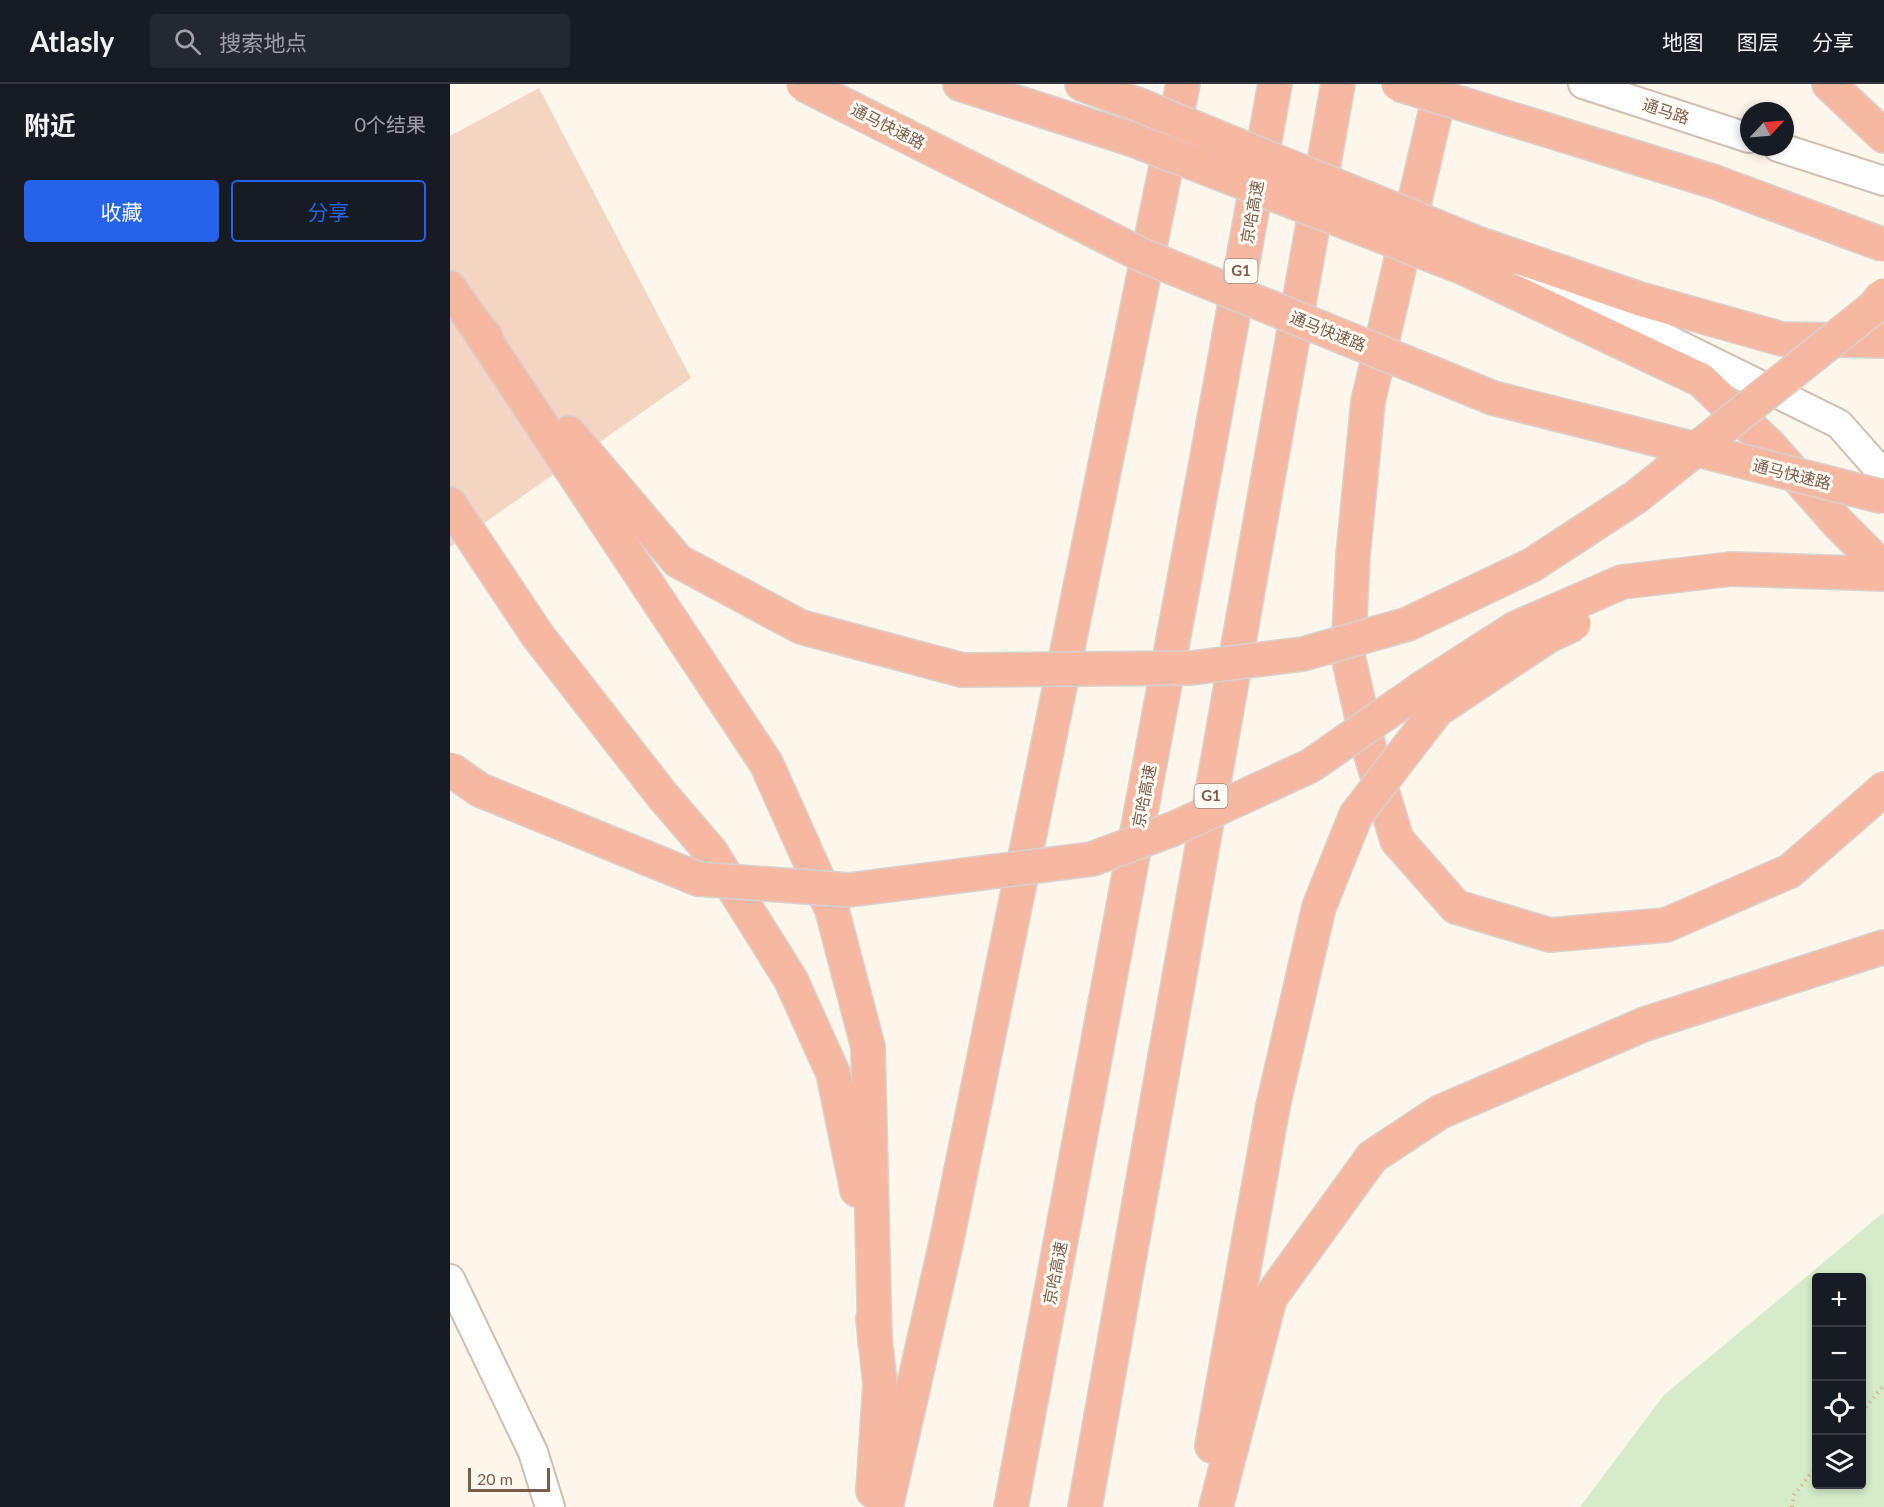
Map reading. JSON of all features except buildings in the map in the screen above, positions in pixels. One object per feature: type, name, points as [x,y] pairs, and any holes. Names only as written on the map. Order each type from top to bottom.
[{"type":"highway","name":"通马快速路","points":[[803,84],[1144,256],[1493,398],[1884,497]]},
{"type":"highway","points":[[960,84],[1131,139],[1469,255],[1640,299],[1782,339],[1884,341]]},
{"type":"highway","points":[[1082,84],[1139,105],[1469,255],[1701,380],[1770,446],[1838,523],[1884,569]]},
{"type":"highway","points":[[886,1507],[947,1239],[1183,84]]},
{"type":"highway","name":"京哈高速","points":[[1011,1507],[1275,84]]},
{"type":"highway","name":"G1","points":[[1085,1507],[1338,84]]},
{"type":"highway","points":[[1398,84],[1715,182]]},
{"type":"highway","points":[[1884,245],[1444,84],[1368,402],[1353,556],[1348,656],[1369,748],[1397,840],[1456,908],[1550,934],[1666,925],[1790,871],[1884,789]]},
{"type":"highway","points":[[1829,84],[1884,136]]},
{"type":"highway","points":[[450,288],[766,762],[831,910],[868,1047],[875,1341]]},
{"type":"highway","points":[[472,320],[678,561],[801,627],[962,670],[1191,668],[1303,654],[1408,624],[1532,565],[1636,497],[1873,308],[1884,295]]},
{"type":"highway","points":[[450,504],[538,636],[662,795],[711,852],[791,980],[833,1073],[860,1207],[880,1384],[872,1507]]},
{"type":"highway","points":[[1201,1507],[1273,1106],[1319,907],[1356,815],[1437,710],[1548,636],[1639,594],[1731,568]]},
{"type":"highway","points":[[450,769],[480,790],[698,879],[849,890],[1092,859],[1173,829],[1310,766],[1421,689],[1516,628],[1622,582],[1731,568],[1884,574]]},
{"type":"highway","points":[[1216,1507],[1270,1298],[1371,1157],[1440,1112],[1645,1024],[1884,947]]},
{"type":"street","points":[[969,84],[1612,312],[1839,424],[1884,475]]},
{"type":"street","name":"通马路","points":[[1583,84],[1740,135]]},
{"type":"street","points":[[1794,152],[1884,181]]},
{"type":"street","points":[[450,1279],[533,1452],[550,1507]]},
{"type":"path","points":[[1866,1407],[1884,1385]]},
{"type":"path","points":[[1792,1507],[1794,1495],[1812,1472]]},
{"type":"green space","points":[[1884,1212],[1884,1507],[1580,1507],[1664,1395]]}]
